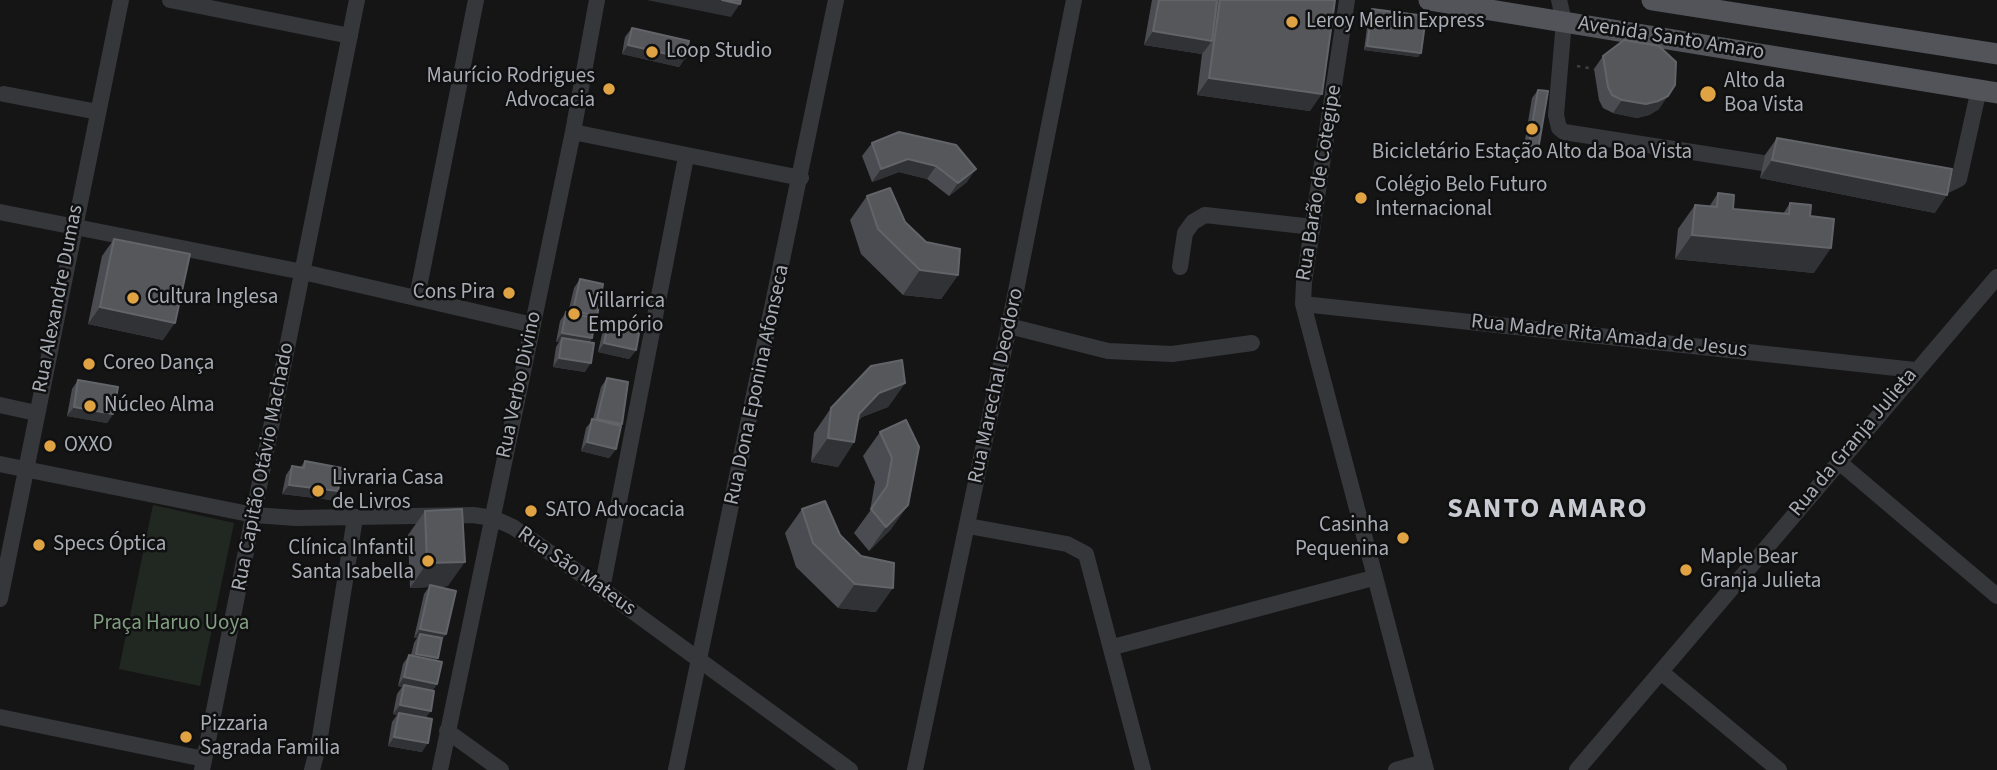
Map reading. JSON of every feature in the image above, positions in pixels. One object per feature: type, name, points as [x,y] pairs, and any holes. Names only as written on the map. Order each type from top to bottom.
[{"type":"main road","name":"Avenida Santo Amaro","points":[[1429,0],[1988,91]]},
{"type":"main road","name":"Avenida Santo Amaro","points":[[1651,0],[1730,6],[1997,54]]},
{"type":"street","name":"Rua Alexandre Dumas","points":[[0,599],[73,227],[121,0]]},
{"type":"street","points":[[170,0],[350,36]]},
{"type":"street","name":"Rua Capitão Otávio Machado","points":[[203,765],[357,0]]},
{"type":"street","points":[[417,297],[476,0]]},
{"type":"street","name":"Rua Verbo Divino","points":[[440,770],[573,132],[597,0]]},
{"type":"street","name":"Rua Dona Eponina Afonseca","points":[[676,770],[701,661],[836,0]]},
{"type":"street","name":"Rua Marechal Deodoro","points":[[915,770],[968,526],[1074,0]]},
{"type":"street","name":"Rua Barão de Cotegipe","points":[[1348,0],[1303,304],[1373,578],[1425,766]]},
{"type":"street","points":[[1559,0],[1564,21],[1556,115],[1561,130],[1763,163]]},
{"type":"street","points":[[1940,188],[1959,179],[1988,91]]},
{"type":"street","points":[[4,94],[98,113]]},
{"type":"street","points":[[573,132],[686,157],[801,178]]},
{"type":"street","points":[[602,589],[686,157]]},
{"type":"street","points":[[0,212],[303,272],[533,325]]},
{"type":"street","points":[[1180,267],[1185,233],[1193,222],[1206,215],[1313,228]]},
{"type":"street","name":"Rua da Granja Julieta","points":[[1577,770],[1915,370],[1997,277]]},
{"type":"street","name":"Rua Madre Rita Amada de Jesus","points":[[1303,304],[1915,370]]},
{"type":"street","points":[[1009,326],[1108,351],[1172,354],[1252,343]]},
{"type":"street","points":[[0,405],[36,413]]},
{"type":"street","points":[[1839,462],[1997,596]]},
{"type":"street","name":"Rua São Mateus","points":[[0,464],[254,515],[355,518],[473,515],[493,518],[513,527],[602,589],[850,770]]},
{"type":"street","points":[[312,770],[319,743],[355,518]]},
{"type":"street","points":[[968,526],[1080,549],[1090,562],[1143,770]]},
{"type":"street","points":[[1113,647],[1373,578]]},
{"type":"street","points":[[1661,672],[1779,770]]},
{"type":"street","points":[[0,717],[203,765]]},
{"type":"street","points":[[447,730],[501,770]]},
{"type":"street","points":[[1396,770],[1425,766]]},
{"type":"green space","name":"Praça Haruo Uoya","points":[[153,505],[234,523],[200,686],[119,669]]},
{"type":"building","points":[[722,0],[741,0],[740,4]]},
{"type":"building","points":[[1159,0],[1217,0],[1212,41],[1153,31]]},
{"type":"building","points":[[1220,0],[1335,0],[1322,94],[1209,78]]},
{"type":"building","points":[[1372,9],[1426,16],[1421,53],[1367,46]]},
{"type":"building","points":[[632,28],[689,41],[685,58],[628,45]]},
{"type":"building","points":[[1624,40],[1659,46],[1676,62],[1675,85],[1668,96],[1646,104],[1622,100],[1612,95],[1603,56]]},
{"type":"building","points":[[1538,90],[1548,91],[1538,150],[1528,149]]},
{"type":"building","points":[[899,132],[956,145],[976,169],[958,183],[936,166],[908,159],[881,169],[872,143]]},
{"type":"building","points":[[1777,138],[1952,169],[1947,195],[1772,160]]},
{"type":"building","points":[[890,188],[905,222],[926,242],[960,249],[958,275],[920,270],[878,229],[867,196]]},
{"type":"building","points":[[1718,193],[1734,195],[1733,209],[1789,214],[1790,203],[1811,205],[1810,216],[1834,219],[1831,248],[1692,235],[1695,205],[1717,207]]},
{"type":"building","name":"Cultura Inglesa","points":[[114,239],[190,254],[175,323],[100,307]]},
{"type":"building","points":[[580,279],[603,284],[597,316],[573,311]]},
{"type":"building","points":[[566,312],[595,318],[592,338],[562,333]]},
{"type":"building","points":[[609,321],[640,328],[636,350],[604,343]]},
{"type":"building","points":[[562,338],[594,343],[591,363],[559,358]]},
{"type":"building","points":[[902,360],[905,383],[879,393],[859,414],[854,442],[828,438],[831,408],[871,366]]},
{"type":"building","points":[[607,378],[628,382],[622,424],[597,419]]},
{"type":"building","points":[[78,380],[118,387],[113,414],[74,407]]},
{"type":"building","points":[[592,419],[621,426],[616,449],[587,442]]},
{"type":"building","points":[[906,420],[919,447],[908,505],[886,527],[871,509],[887,486],[892,458],[880,432]]},
{"type":"building","points":[[305,461],[342,468],[338,491],[289,485],[292,466],[304,468]]},
{"type":"building","points":[[825,501],[840,535],[861,556],[894,563],[893,588],[855,584],[813,543],[802,509]]},
{"type":"building","points":[[462,509],[465,562],[427,563],[425,511]]},
{"type":"building","points":[[430,585],[456,591],[446,634],[420,629]]},
{"type":"building","points":[[420,634],[442,638],[438,658],[416,654]]},
{"type":"building","points":[[409,655],[442,662],[437,684],[404,677]]},
{"type":"building","points":[[404,685],[434,691],[431,711],[400,705]]},
{"type":"building","points":[[399,713],[432,719],[428,743],[394,737]]},
{"type":"place","name":"Leroy Merlin Express","points":[[1292,22]]},
{"type":"place","name":"Loop Studio","points":[[652,52]]},
{"type":"place","name":"Maurício Rodrigues Advocacia","points":[[609,89]]},
{"type":"place","name":"Alto da Boa Vista","points":[[1708,94]]},
{"type":"place","name":"Bicicletário Estação Alto da Boa Vista","points":[[1532,129]]},
{"type":"place","name":"Colégio Belo Futuro Internacional","points":[[1361,198]]},
{"type":"place","name":"Cons Pira","points":[[509,293]]},
{"type":"place","name":"Cultura Inglesa","points":[[133,298]]},
{"type":"place","name":"Villarrica Empório","points":[[574,314]]},
{"type":"place","name":"Coreo Dança","points":[[89,364]]},
{"type":"place","name":"Núcleo Alma","points":[[90,406]]},
{"type":"place","name":"OXXO","points":[[50,446]]},
{"type":"place","name":"Livraria Casa de Livros","points":[[318,491]]},
{"type":"place","name":"SATO Advocacia","points":[[531,511]]},
{"type":"place","name":"Casinha Pequenina","points":[[1403,538]]},
{"type":"place","name":"Specs Óptica","points":[[39,545]]},
{"type":"place","name":"Clínica Infantil Santa Isabella","points":[[428,561]]},
{"type":"place","name":"Maple Bear Granja Julieta","points":[[1686,570]]},
{"type":"place","name":"Pizzaria Sagrada Familia","points":[[186,737]]},
{"type":"district","name":"SANTO AMARO","points":[[1548,511]]}]
